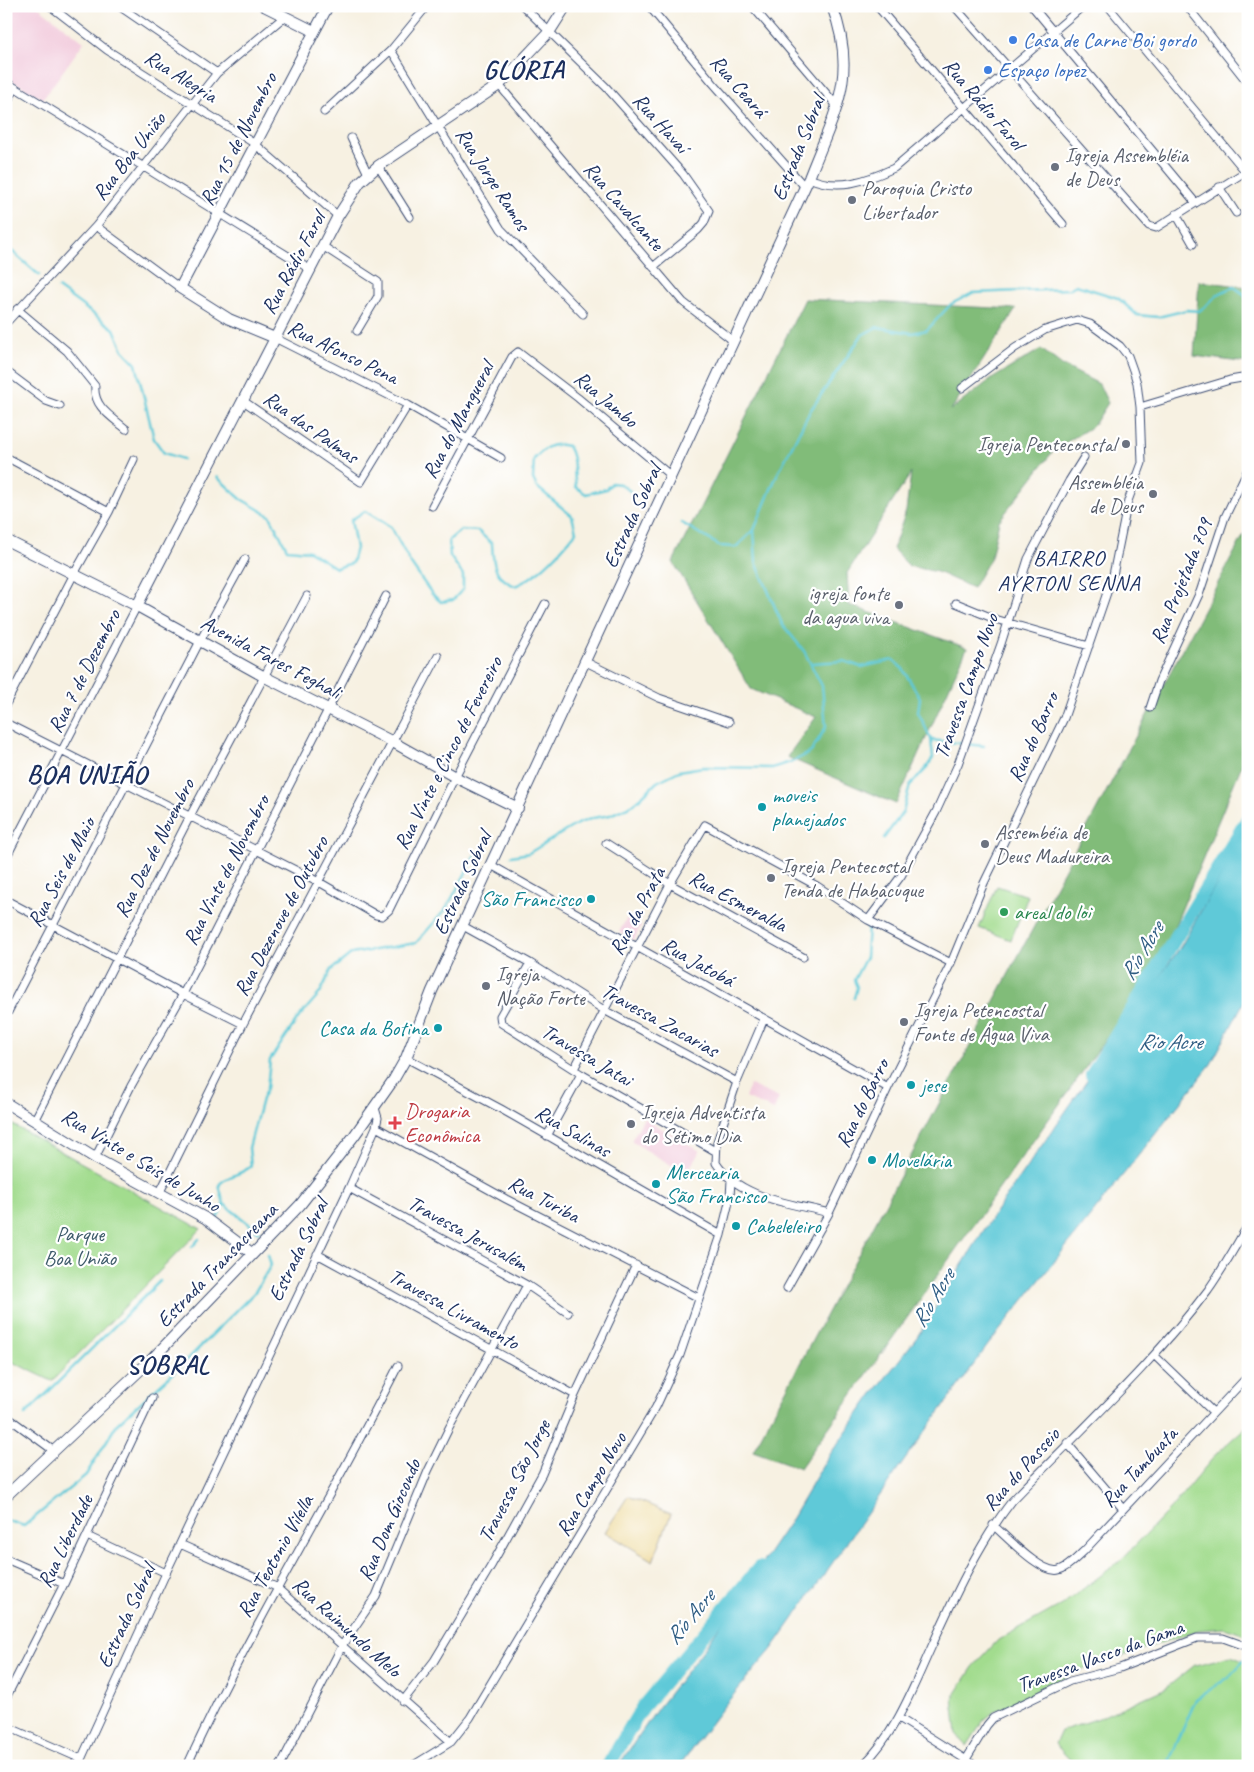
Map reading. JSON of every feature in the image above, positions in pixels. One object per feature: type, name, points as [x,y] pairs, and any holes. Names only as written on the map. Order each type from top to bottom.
[{"type":"street","name":"Rua Alegria","points":[[50,6],[107,50],[255,144],[338,216]]},
{"type":"street","points":[[119,6],[217,73]]},
{"type":"street","points":[[264,6],[314,31]]},
{"type":"street","name":"Rua 15 de Novembro","points":[[180,288],[328,6]]},
{"type":"street","points":[[324,112],[390,50],[427,6]]},
{"type":"street","name":"Rua Havaí","points":[[523,6],[606,87],[683,174],[709,211],[704,223],[698,230],[653,267]]},
{"type":"street","name":"Rua Rádio Farol","points":[[137,606],[242,400],[324,247],[338,216],[368,174],[437,125],[499,85],[550,31],[566,6]]},
{"type":"street","name":"Rua Ceará","points":[[649,6],[713,83],[807,183]]},
{"type":"street","points":[[752,6],[837,106]]},
{"type":"street","name":"Estrada Sobral","points":[[80,1762],[166,1573],[349,1188],[376,1127],[378,1118],[375,1108],[406,1058],[432,991],[586,662],[732,340],[807,183],[837,106],[845,73],[845,48],[832,6]]},
{"type":"street","name":"Rua Rádio Farol","points":[[877,6],[926,66],[965,108],[1063,224]]},
{"type":"street","points":[[954,6],[1149,226],[1156,228],[1246,170],[1108,6]]},
{"type":"street","points":[[1032,6],[1195,202]]},
{"type":"street","points":[[807,183],[838,185],[879,175],[894,168],[1083,6]]},
{"type":"street","points":[[1187,6],[1248,83]]},
{"type":"street","name":"Rua Boa União","points":[[6,323],[96,226],[217,73],[284,17]]},
{"type":"street","name":"Rua Jorge Ramos","points":[[390,50],[501,229],[583,314]]},
{"type":"street","points":[[6,82],[311,270]]},
{"type":"street","name":"Rua Cavalcante","points":[[499,85],[683,302],[732,340]]},
{"type":"street","points":[[6,103],[16,88]]},
{"type":"street","points":[[351,138],[368,174]]},
{"type":"street","points":[[378,166],[410,217]]},
{"type":"street","points":[[1219,187],[1236,213]]},
{"type":"street","points":[[1176,214],[1193,244]]},
{"type":"street","name":"Rua Afonso Pena","points":[[96,226],[180,288],[229,319],[275,338],[408,405],[500,458]]},
{"type":"street","points":[[324,247],[378,282],[378,296],[357,331]]},
{"type":"street","points":[[17,309],[66,351],[95,386],[94,396],[102,409],[126,429]]},
{"type":"street","name":"Rua do Barro","points":[[787,1288],[830,1213],[888,1088],[952,963],[984,883],[1064,718],[1113,575],[1128,501],[1142,463],[1138,383],[1128,356],[1120,346],[1099,329],[1077,320],[1045,330],[1008,353],[962,388]]},
{"type":"street","name":"Rua Jambo","points":[[517,353],[521,353],[578,398],[671,476]]},
{"type":"street","name":"Rua do Mangueral","points":[[432,506],[510,361],[517,353]]},
{"type":"street","points":[[6,371],[46,401],[60,406]]},
{"type":"street","points":[[1140,407],[1230,380],[1248,377]]},
{"type":"street","name":"Rua das Palmas","points":[[242,400],[361,482],[408,405]]},
{"type":"street","points":[[6,457],[109,512]]},
{"type":"street","name":"Travessa Campo Novo","points":[[868,920],[902,876],[936,812],[958,764],[1008,624],[1028,559],[1069,481],[1084,457]]},
{"type":"street","points":[[6,704],[74,574],[109,512],[134,458]]},
{"type":"street","name":"Rua Projetada 709","points":[[1150,708],[1159,680],[1200,592],[1225,517],[1248,469]]},
{"type":"street","name":"Avenida Fares Feghali","points":[[7,542],[137,606],[263,676],[518,808]]},
{"type":"street","name":"Rua Seis de Maio","points":[[6,1016],[200,641],[245,559]]},
{"type":"street","name":"Rua Dez de Novembro","points":[[35,1119],[188,818],[263,676],[308,596]]},
{"type":"street","name":"Rua Vinte de Novembro","points":[[95,1158],[131,1086],[183,994],[386,596]]},
{"type":"street","points":[[956,603],[1008,624],[1089,646]]},
{"type":"street","name":"Rua Vinte e Cinco de Fevereiro","points":[[319,882],[376,915],[382,916],[389,910],[455,777],[545,604]]},
{"type":"street","name":"Rua 7 de Dezembro","points":[[6,858],[137,606]]},
{"type":"street","name":"Rua Dezenove de Outubro","points":[[159,1194],[243,1024],[319,882],[391,741],[438,656]]},
{"type":"street","points":[[586,662],[659,698],[729,722]]},
{"type":"street","points":[[6,723],[62,753],[127,784],[188,818],[319,882]]},
{"type":"street","name":"Rua da Prata","points":[[574,1069],[670,884],[705,825],[817,886],[868,920]]},
{"type":"street","name":"Rua Esmeralda","points":[[606,843],[670,884],[803,956]]},
{"type":"street","name":"Rua Jatobá","points":[[491,865],[888,1088]]},
{"type":"street","points":[[6,900],[243,1024]]},
{"type":"street","points":[[868,920],[952,963]]},
{"type":"street","name":"Travessa Zacarias","points":[[463,926],[530,963],[604,1010],[738,1082]]},
{"type":"street","name":"Travessa Jatai","points":[[530,963],[500,1020],[581,1074],[715,1151]]},
{"type":"street","points":[[764,1019],[738,1082],[715,1151],[716,1163],[724,1175],[760,1196],[830,1213]]},
{"type":"street","name":"Rua Salinas","points":[[406,1058],[721,1235]]},
{"type":"street","points":[[547,1136],[581,1074]]},
{"type":"street","name":"Rua Vinte e Seis de Junho","points":[[6,1102],[95,1158],[204,1218],[253,1254]]},
{"type":"street","name":"Estrada Transacreana","points":[[6,1496],[154,1357],[300,1205],[375,1108]]},
{"type":"street","name":"Rua Turiba","points":[[376,1127],[514,1203],[699,1298]]},
{"type":"street","name":"Rua Campo Novo","points":[[412,1766],[451,1742],[470,1718],[644,1429],[680,1355],[721,1235],[730,1198],[731,1180]]},
{"type":"street","name":"Travessa Jerusalém","points":[[349,1188],[527,1285],[568,1313]]},
{"type":"street","name":"Rua do Passeio","points":[[862,1766],[875,1754],[900,1718],[932,1645],[994,1525],[1012,1501],[1154,1355],[1209,1288],[1248,1225]]},
{"type":"street","name":"Travessa Livramento","points":[[317,1254],[575,1395]]},
{"type":"street","name":"Travessa São Jorge","points":[[403,1701],[434,1661],[491,1566],[542,1474],[575,1395],[636,1265]]},
{"type":"street","name":"Rua Dom Giocondo","points":[[280,1766],[343,1644],[376,1596],[428,1471],[491,1348],[527,1285]]},
{"type":"street","points":[[1154,1355],[1213,1412]]},
{"type":"street","name":"Rua Teotonio Vilella","points":[[187,1766],[276,1587],[366,1429],[398,1366]]},
{"type":"street","name":"Rua Tambuata","points":[[994,1525],[1032,1559],[1049,1570],[1061,1570],[1071,1563],[1248,1376]]},
{"type":"street","name":"Rua Liberdade","points":[[6,1698],[64,1584],[152,1398]]},
{"type":"street","points":[[6,1416],[54,1451]]},
{"type":"street","points":[[1067,1443],[1123,1509]]},
{"type":"street","points":[[87,1536],[166,1573]]},
{"type":"street","name":"Rua Raimundo Melo","points":[[180,1544],[276,1587],[343,1644],[403,1701],[451,1742]]},
{"type":"street","points":[[6,1559],[64,1584]]},
{"type":"street","name":"Travessa Vasco da Gama","points":[[962,1766],[968,1760],[987,1725],[993,1718],[1070,1681],[1120,1668],[1202,1637],[1223,1638],[1248,1647]]},
{"type":"street","points":[[900,1718],[976,1766]]},
{"type":"street","points":[[6,1726],[80,1762]]},
{"type":"shaded area","points":[[6,6],[37,6],[84,42],[43,99],[6,77]]},
{"type":"shaded area","points":[[627,918],[641,926],[634,940],[619,932]]},
{"type":"shaded area","points":[[750,1085],[779,1098],[774,1110],[745,1098]]},
{"type":"shaded area","points":[[644,1118],[700,1151],[686,1174],[631,1141]]},
{"type":"green space","points":[[1199,281],[1248,287],[1248,363],[1194,356]]},
{"type":"green space","points":[[805,299],[1016,309],[951,410],[990,380],[1041,349],[1062,365],[1099,384],[1108,403],[1094,425],[1054,450],[999,521],[991,557],[973,588],[937,572],[909,566],[893,549],[906,511],[911,473],[847,573],[849,605],[967,648],[896,804],[787,757],[816,717],[751,689],[673,562]]},
{"type":"green space","points":[[1248,527],[1248,750],[1158,966],[800,1468],[753,1451]]},
{"type":"green space","name":"areal do loi","points":[[997,886],[1028,896],[1011,940],[979,928]]},
{"type":"green space","name":"Parque Boa União","points":[[6,1121],[201,1229],[52,1381],[6,1359]]},
{"type":"green space","points":[[1248,1425],[1248,1636],[1225,1628],[1199,1630],[1076,1672],[994,1712],[984,1720],[967,1746],[957,1735],[953,1698],[973,1667],[998,1640],[1063,1604],[1120,1561],[1170,1509],[1218,1452]]},
{"type":"green space","points":[[1231,1656],[1248,1663],[1248,1754],[1242,1766],[1076,1766],[1055,1744],[1061,1731],[1099,1718],[1166,1688],[1195,1665]]},
{"type":"sand","points":[[628,1496],[671,1514],[653,1561],[605,1532]]},
{"type":"water","name":"Rio Acre","points":[[1248,828],[1248,994],[1211,1064],[988,1345],[772,1649],[724,1706],[679,1766],[618,1766],[658,1708],[704,1649],[789,1523],[826,1460],[872,1395],[917,1337],[994,1214],[1181,946]]},
{"type":"waterway","points":[[6,246],[39,275]]},
{"type":"waterway","points":[[511,856],[529,853],[577,824],[593,818],[610,815],[634,804],[657,782],[679,771],[703,767],[772,768],[794,761],[811,752],[826,727],[822,686],[804,651],[782,624],[756,562],[754,530],[776,477],[810,411],[862,335],[877,327],[912,333],[927,330],[951,304],[973,293],[1069,289],[1076,285],[1118,298],[1137,315],[1158,317],[1187,310],[1199,311],[1219,294],[1234,287],[1244,294],[1248,303]]},
{"type":"waterway","points":[[58,288],[114,329],[123,350],[136,364],[154,439],[164,453],[183,459]]},
{"type":"waterway","points":[[217,477],[241,499],[270,516],[287,549],[309,551],[336,568],[352,563],[356,548],[351,520],[365,511],[391,527],[411,564],[432,594],[441,602],[453,600],[463,589],[463,575],[450,556],[449,540],[461,530],[478,531],[492,544],[496,570],[503,579],[515,586],[540,570],[576,532],[572,516],[537,487],[533,479],[534,459],[549,447],[553,445],[568,446],[573,461],[576,487],[586,494],[606,489],[612,483],[620,484],[630,491]]},
{"type":"waterway","points":[[682,523],[720,546],[736,547],[754,530]]},
{"type":"waterway","points":[[811,663],[844,661],[861,667],[893,660],[903,669],[920,698],[918,712],[931,739],[933,758],[925,770],[910,785],[903,812],[884,838]]},
{"type":"waterway","points":[[931,740],[984,746]]},
{"type":"waterway","name":"Río Acre","points":[[1092,1075],[1248,819]]},
{"type":"waterway","points":[[259,1232],[224,1204],[219,1185],[226,1179],[251,1166],[249,1148],[262,1099],[267,1088],[270,1060],[299,1017],[320,993],[331,970],[351,954],[416,943],[446,909],[475,856],[487,848]]},
{"type":"waterway","points":[[854,998],[857,987],[854,980],[866,957],[868,926]]},
{"type":"waterway","points":[[216,1220],[224,1204]]},
{"type":"waterway","points":[[192,1247],[199,1239]]},
{"type":"waterway","points":[[6,1520],[24,1526],[86,1475],[117,1424],[185,1362],[255,1292],[271,1265],[268,1255]]},
{"type":"waterway","points":[[25,1415],[160,1281]]},
{"type":"waterway","name":"Río Acre","points":[[608,1766],[642,1708],[759,1568]]},
{"type":"waterway","points":[[1167,1766],[1196,1699],[1229,1677],[1248,1656]]},
{"type":"place","name":"Casa de Carne Boi gordo","points":[[1013,40]]},
{"type":"place","name":"Espaço lopez","points":[[988,70]]},
{"type":"place","name":"Igreja Assembléia de Deus","points":[[1055,167]]},
{"type":"place","name":"Paroquia Cristo Libertador","points":[[852,200]]},
{"type":"place","name":"Igreja Penteconstal","points":[[1126,444]]},
{"type":"place","name":"Assembléia de Deus","points":[[1153,494]]},
{"type":"place","name":"igreja fonte da agua viva","points":[[899,605]]},
{"type":"place","name":"moveis planejados","points":[[762,807]]},
{"type":"place","name":"Assembéia de Deus Madureira","points":[[985,844]]},
{"type":"place","name":"Igreja Pentecostal Tenda de Habacuque","points":[[771,878]]},
{"type":"place","name":"São Francisco","points":[[591,899]]},
{"type":"place","name":"areal do loi","points":[[1004,912]]},
{"type":"place","name":"Igreja Nação Forte","points":[[486,986]]},
{"type":"place","name":"Igreja Petencostal Fonte de Água Viva","points":[[904,1022]]},
{"type":"place","name":"Casa da Botina","points":[[438,1028]]},
{"type":"place","name":"jese","points":[[911,1085]]},
{"type":"place","name":"Drogaria Econômica","points":[[395,1123]]},
{"type":"place","name":"Igreja Adventista do Sétimo Dia","points":[[631,1124]]},
{"type":"place","name":"Movelária","points":[[872,1160]]},
{"type":"place","name":"Mercearia São Francisco","points":[[656,1184]]},
{"type":"place","name":"Cabeleleiro","points":[[736,1226]]},
{"type":"district","name":"GLÓRIA","points":[[524,69]]},
{"type":"district","name":"BAIRRO AYRTON SENNA","points":[[1069,570]]},
{"type":"district","name":"BOA UNIÃO","points":[[87,774]]},
{"type":"district","name":"SOBRAL","points":[[168,1364]]}]
